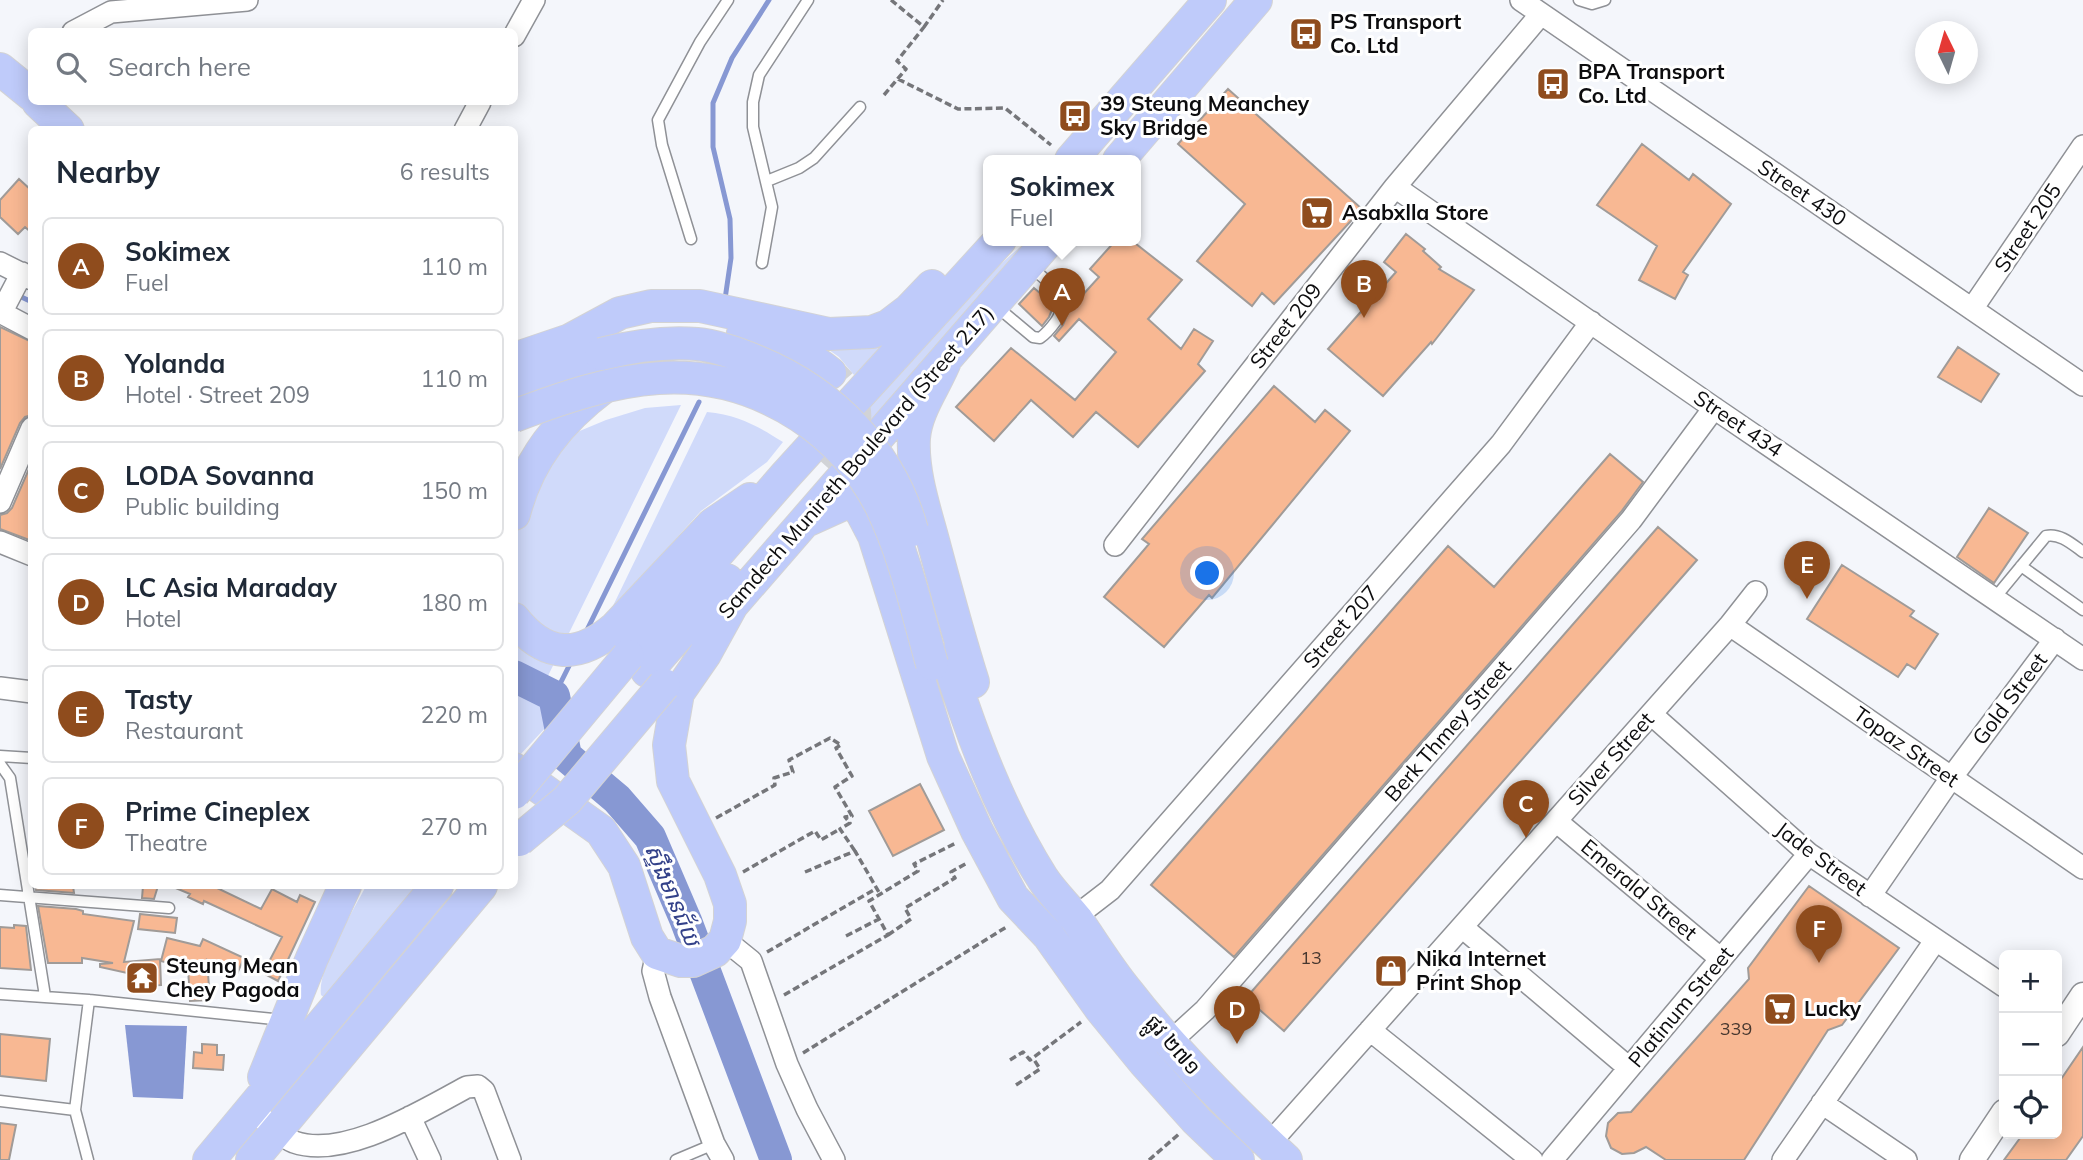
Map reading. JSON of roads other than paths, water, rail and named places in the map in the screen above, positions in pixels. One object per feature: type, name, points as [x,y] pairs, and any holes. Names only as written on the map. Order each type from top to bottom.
[{"type":"main road","points":[[1065,155],[1209,0]]},
{"type":"main road","points":[[1123,155],[1256,0]]},
{"type":"main road","points":[[0,69],[25,91]]},
{"type":"main road","points":[[40,105],[64,126]]},
{"type":"main road","points":[[518,410],[531,395],[583,352],[620,313],[651,306],[674,305],[726,311],[829,334],[872,332],[888,326],[909,310],[966,251],[983,241]]},
{"type":"main road","name":"Samdech Munireth Boulevard (Street 217)","points":[[646,671],[785,476],[995,246]]},
{"type":"main road","name":"Samdech Munireth Boulevard (Street 217)","points":[[646,671],[732,605],[1044,246]]},
{"type":"main road","points":[[518,387],[625,327],[667,324],[701,325],[756,336],[817,362],[830,373]]},
{"type":"main road","points":[[518,359],[650,344],[699,345],[721,349],[788,376],[807,387],[839,412],[877,453],[899,493],[910,524],[961,755],[993,825],[1028,889],[1038,925]]},
{"type":"main road","points":[[947,359],[937,383],[922,406],[917,423],[914,438],[918,480],[983,717],[1008,778],[1057,873],[1075,917]]},
{"type":"main road","points":[[518,413],[606,385],[667,376],[732,384],[774,401],[818,429],[859,470],[880,505],[940,662],[1009,816],[1044,880],[1075,917]]},
{"type":"main road","points":[[518,502],[526,477],[547,440],[578,407],[606,385]]},
{"type":"main road","points":[[518,841],[551,787],[646,671],[827,467]]},
{"type":"main road","points":[[518,623],[548,648],[566,651],[585,649],[616,627],[713,524],[785,476]]},
{"type":"main road","points":[[806,521],[848,502],[856,505],[867,521],[885,568],[936,738],[962,801],[1013,898],[1038,925]]},
{"type":"main road","points":[[518,772],[601,831],[624,866],[647,937],[658,953],[670,959],[693,961],[715,951],[724,941],[730,921],[730,904],[720,875],[673,781],[669,745],[678,693],[705,654],[732,605]]},
{"type":"main road","points":[[518,789],[646,671]]},
{"type":"main road","points":[[251,1108],[312,958],[344,889]]},
{"type":"main road","points":[[208,1160],[434,889]]},
{"type":"main road","points":[[253,1160],[478,889]]},
{"type":"main road","name":"ផ្លូវ ២៧១","points":[[1075,917],[1125,989],[1170,1042],[1218,1096],[1278,1152]]},
{"type":"main road","name":"ផ្លូវ ២៧១","points":[[1038,925],[1100,1008],[1196,1119],[1238,1160]]},
{"type":"street","points":[[81,28],[111,12],[247,0]]},
{"type":"street","points":[[518,29],[534,0]]},
{"type":"street","name":"Street 430","points":[[1521,0],[2083,385]]},
{"type":"street","name":"Street 209","points":[[1115,545],[1395,187],[1541,14]]},
{"type":"street","points":[[467,126],[478,105]]},
{"type":"street","name":"Street 205","points":[[1972,309],[2083,146]]},
{"type":"street","name":"Street 434","points":[[1395,187],[2083,659]]},
{"type":"street","points":[[0,263],[28,322]]},
{"type":"street","name":"Street 207","points":[[1075,917],[1110,890],[1501,444],[1591,322]]},
{"type":"street","name":"Berk Thmey Street","points":[[1170,1042],[1205,1010],[1632,520],[1714,408]]},
{"type":"street","points":[[0,502],[28,437]]},
{"type":"street","points":[[0,542],[28,553]]},
{"type":"street","name":"Silver Street","points":[[1278,1152],[1370,1030],[1651,715],[1756,592]]},
{"type":"street","name":"Topaz Street","points":[[1730,625],[2083,867]]},
{"type":"street","name":"Gold Street","points":[[1870,896],[1951,778],[2054,639]]},
{"type":"street","points":[[0,688],[28,692]]},
{"type":"street","name":"Jade Street","points":[[1651,715],[1809,854],[1999,983]]},
{"type":"street","name":"Emerald Street","points":[[1556,821],[1721,959]]},
{"type":"street","name":"Platinum Street","points":[[1552,1160],[1809,854]]},
{"type":"street","points":[[1462,927],[1629,1068]]},
{"type":"street","points":[[724,941],[737,948],[751,961],[787,1064],[834,1160]]},
{"type":"street","points":[[1783,1160],[1934,941]]},
{"type":"street","points":[[658,953],[653,971],[660,997],[719,1152]]},
{"type":"street","points":[[2062,1022],[2083,995]]},
{"type":"street","points":[[1370,1030],[1532,1160]]},
{"type":"street","points":[[251,1108],[292,1141],[310,1146],[333,1144],[365,1137],[467,1087],[478,1086],[484,1091],[510,1160]]},
{"type":"street","points":[[1822,1103],[1906,1160]]},
{"type":"street","points":[[410,1117],[430,1160]]},
{"type":"street","points":[[1972,1160],[1999,1120]]},
{"type":"lane","points":[[691,239],[662,145],[658,120],[700,42],[727,0]]},
{"type":"lane","points":[[762,263],[772,207],[753,127],[753,102],[759,75],[808,0]]},
{"type":"lane","points":[[1578,0],[1592,5],[1605,0]]},
{"type":"lane","points":[[767,181],[799,168],[814,158],[860,107]]},
{"type":"lane","points":[[994,304],[1033,337],[1040,338],[1048,333],[1062,312],[1063,302],[1060,294],[1029,264]]},
{"type":"lane","points":[[1994,599],[2046,536],[2052,534],[2062,537],[2083,552]]},
{"type":"lane","points":[[2021,566],[2083,610]]},
{"type":"lane","points":[[0,756],[28,758]]},
{"type":"lane","points":[[0,764],[10,778],[28,886]]},
{"type":"lane","points":[[28,889],[46,996]]},
{"type":"lane","points":[[0,895],[169,908]]},
{"type":"lane","points":[[0,994],[89,1000],[287,1021]]},
{"type":"lane","points":[[88,1160],[75,1110],[89,1000]]},
{"type":"lane","points":[[0,1101],[75,1110]]},
{"type":"lane","points":[[676,1160],[719,1152]]},
{"type":"water","points":[[125,1025],[187,1026],[183,1099],[133,1097]]},
{"type":"waterway","points":[[725,299],[731,258],[730,219],[713,147],[713,103],[732,58],[769,0]]},
{"type":"waterway","name":"ស្ទឹងមានជ័យ","points":[[15,294],[28,300]]},
{"type":"waterway","points":[[586,632],[699,402]]},
{"type":"waterway","points":[[554,696],[572,660]]},
{"type":"waterway","name":"ស្ទឹងមានជ័យ","points":[[518,678],[554,696],[566,756],[617,799],[650,837],[686,921],[776,1160]]},
{"type":"tunnel","points":[[827,467],[846,442],[855,420],[855,409],[850,398],[830,373]]},
{"type":"place","name":"PS Transport Co. Ltd","points":[[1306,34]]},
{"type":"place","name":"BPA Transport Co. Ltd","points":[[1553,84]]},
{"type":"place","name":"39 Steung Meanchey Sky Bridge","points":[[1075,116]]},
{"type":"place","name":"Asabxlla Store","points":[[1317,213]]},
{"type":"place","name":"Yolanda","points":[[1364,318]]},
{"type":"place","name":"Sokimex","points":[[1062,326]]},
{"type":"place","name":"Tasty","points":[[1807,599]]},
{"type":"place","name":"LODA Sovanna","points":[[1526,838]]},
{"type":"place","name":"Prime Cineplex","points":[[1819,963]]},
{"type":"place","name":"Nika Internet Print Shop","points":[[1391,971]]},
{"type":"place","name":"Steung Mean Chey Pagoda","points":[[142,978]]},
{"type":"place","name":"Lucky","points":[[1780,1009]]},
{"type":"place","name":"LC Asia Maraday","points":[[1237,1044]]}]
